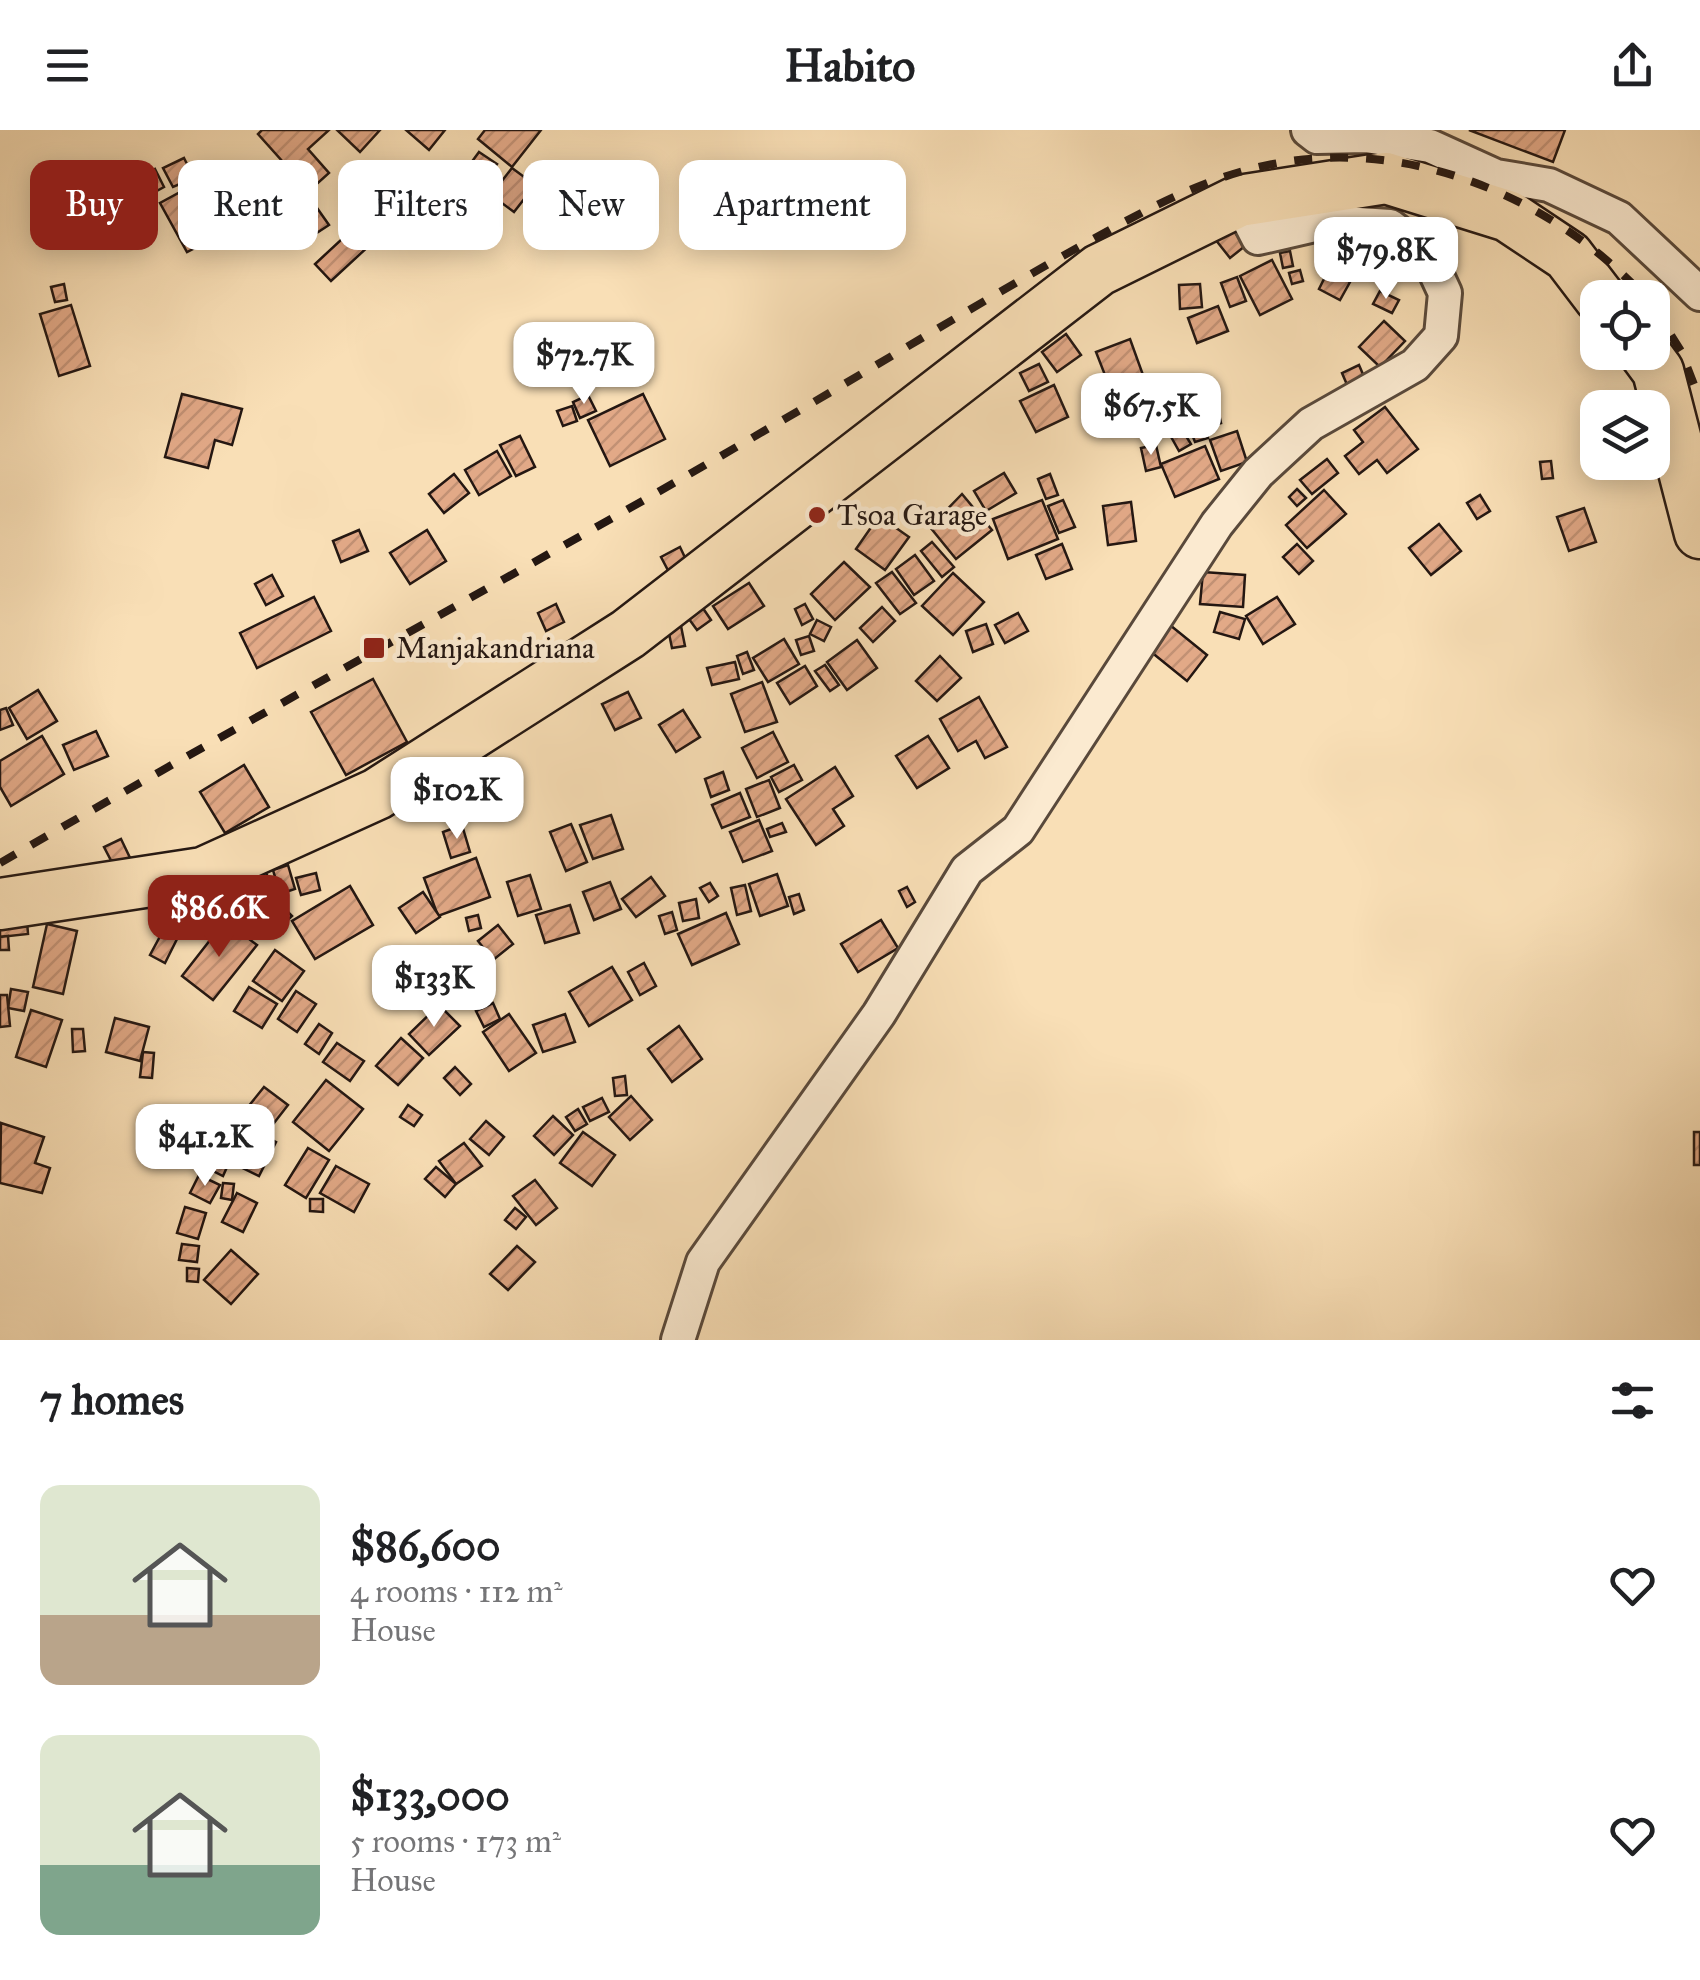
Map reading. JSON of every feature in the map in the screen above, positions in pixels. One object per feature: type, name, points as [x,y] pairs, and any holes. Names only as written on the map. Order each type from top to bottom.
[{"type":"main road","points":[[0,904],[203,873],[378,794],[628,634],[1098,270],[1239,201],[1386,178],[1508,216],[1568,256],[1586,280]]},
{"type":"main road","points":[[1657,370],[1698,502]]},
{"type":"street","points":[[1308,130],[1317,137],[1366,136],[1430,146],[1496,176],[1550,184],[1620,218],[1700,294]]},
{"type":"street","points":[[678,1340],[704,1262],[879,1014],[967,870],[1018,830],[1217,524],[1258,473],[1311,424],[1415,365],[1441,336],[1445,293],[1427,254],[1390,226],[1328,222],[1258,238],[1239,201]]},
{"type":"building","points":[[262,130],[329,130],[308,149],[318,160],[281,160],[258,134]]},
{"type":"building","points":[[337,130],[380,130],[360,152]]},
{"type":"building","points":[[406,130],[445,130],[429,150]]},
{"type":"building","points":[[485,130],[541,130],[512,167],[478,139]]},
{"type":"building","points":[[1469,130],[1565,130],[1553,162]]},
{"type":"building","points":[[479,152],[491,160],[473,160]]},
{"type":"building","points":[[318,160],[329,173],[318,183]]},
{"type":"building","points":[[178,161],[178,185],[173,187],[163,168]]},
{"type":"building","points":[[512,168],[523,176],[523,200],[514,212],[503,204],[503,180]]},
{"type":"building","points":[[178,193],[178,236],[160,203]]},
{"type":"building","points":[[318,209],[329,225],[318,232]]},
{"type":"building","points":[[1231,227],[1245,246],[1230,258],[1215,239]]},
{"type":"building","points":[[338,243],[338,250],[364,250],[331,281],[315,264]]},
{"type":"building","points":[[1290,251],[1293,266],[1283,268],[1280,253]]},
{"type":"building","points":[[1272,260],[1292,299],[1260,315],[1240,276]]},
{"type":"building","points":[[1300,270],[1303,281],[1292,284],[1289,273]]},
{"type":"building","points":[[1328,271],[1350,282],[1340,300],[1319,289]]},
{"type":"building","points":[[1237,277],[1246,301],[1230,307],[1221,283]]},
{"type":"building","points":[[64,284],[67,300],[55,302],[51,287]]},
{"type":"building","points":[[1200,284],[1202,307],[1180,309],[1179,285]]},
{"type":"building","points":[[1380,291],[1399,300],[1392,313],[1373,304]]},
{"type":"building","points":[[71,305],[90,366],[59,376],[40,314]]},
{"type":"building","points":[[1218,306],[1228,331],[1197,343],[1188,318]]},
{"type":"building","points":[[1384,321],[1405,341],[1380,367],[1359,347]]},
{"type":"building","points":[[1066,334],[1081,355],[1057,372],[1042,352]]},
{"type":"building","points":[[1130,339],[1143,375],[1110,388],[1096,352]]},
{"type":"building","points":[[1039,364],[1048,382],[1029,391],[1020,373]]},
{"type":"building","points":[[1359,365],[1365,379],[1348,387],[1342,373]]},
{"type":"building","points":[[1054,385],[1068,417],[1036,432],[1020,401]]},
{"type":"building","points":[[182,394],[242,409],[232,445],[215,440],[208,468],[165,457]]},
{"type":"building","points":[[643,394],[665,439],[610,466],[588,420]]},
{"type":"building","points":[[588,395],[596,411],[580,418],[573,402]]},
{"type":"building","points":[[572,406],[577,421],[563,426],[557,411]]},
{"type":"building","points":[[1385,407],[1418,449],[1387,473],[1377,460],[1359,474],[1345,456],[1363,442],[1354,430]]},
{"type":"building","points":[[1218,409],[1221,423],[1210,426],[1206,412]]},
{"type":"building","points":[[1200,419],[1208,438],[1195,442],[1188,424]]},
{"type":"building","points":[[1181,428],[1191,444],[1179,451],[1170,435]]},
{"type":"building","points":[[1237,431],[1247,462],[1221,471],[1210,440]]},
{"type":"building","points":[[520,436],[535,467],[516,476],[500,445]]},
{"type":"building","points":[[1156,445],[1161,467],[1146,471],[1141,448]]},
{"type":"building","points":[[1205,446],[1219,479],[1175,497],[1161,464]]},
{"type":"building","points":[[497,451],[511,476],[479,495],[465,470]]},
{"type":"building","points":[[1327,459],[1338,473],[1312,494],[1300,480]]},
{"type":"building","points":[[1551,461],[1553,478],[1542,479],[1540,462]]},
{"type":"building","points":[[1004,473],[1016,493],[986,511],[974,491]]},
{"type":"building","points":[[454,474],[469,493],[444,513],[429,494]]},
{"type":"building","points":[[1050,474],[1058,495],[1046,499],[1038,479]]},
{"type":"building","points":[[1297,489],[1306,498],[1297,506],[1289,497]]},
{"type":"building","points":[[1324,490],[1346,514],[1307,548],[1286,525]]},
{"type":"building","points":[[962,494],[992,530],[956,559],[930,527]]},
{"type":"building","points":[[1480,495],[1490,511],[1477,519],[1467,503]]},
{"type":"building","points":[[1042,500],[1058,539],[1008,559],[993,519]]},
{"type":"building","points":[[1063,500],[1075,527],[1059,533],[1048,506]]},
{"type":"building","points":[[1131,502],[1136,541],[1108,545],[1103,506]]},
{"type":"building","points":[[1584,508],[1596,542],[1569,551],[1557,517]]},
{"type":"building","points":[[879,516],[909,537],[885,570],[856,549]]},
{"type":"building","points":[[1439,524],[1461,551],[1431,575],[1409,548]]},
{"type":"building","points":[[359,530],[368,551],[341,562],[333,541]]},
{"type":"building","points":[[427,530],[446,561],[410,584],[390,553]]},
{"type":"building","points":[[932,542],[954,567],[942,577],[921,551]]},
{"type":"building","points":[[1062,544],[1072,569],[1046,579],[1036,555]]},
{"type":"building","points":[[1297,544],[1313,561],[1299,574],[1283,557]]},
{"type":"building","points":[[680,547],[689,566],[671,576],[661,557]]},
{"type":"building","points":[[915,555],[934,581],[914,595],[896,569]]},
{"type":"building","points":[[844,562],[870,587],[835,620],[811,594]]},
{"type":"building","points":[[892,572],[916,603],[900,614],[876,583]]},
{"type":"building","points":[[1203,572],[1245,575],[1243,607],[1200,604]]},
{"type":"building","points":[[953,573],[984,602],[953,635],[922,606]]},
{"type":"building","points":[[272,575],[283,596],[266,605],[255,584]]},
{"type":"building","points":[[749,583],[764,606],[728,629],[713,606]]},
{"type":"building","points":[[314,597],[331,631],[257,668],[240,633]]},
{"type":"building","points":[[1277,597],[1295,624],[1263,644],[1246,616]]},
{"type":"building","points":[[696,598],[711,620],[697,630],[681,608]]},
{"type":"building","points":[[556,604],[564,622],[546,631],[538,613]]},
{"type":"building","points":[[805,604],[813,619],[802,625],[795,609]]},
{"type":"building","points":[[882,607],[895,621],[873,642],[860,628]]},
{"type":"building","points":[[1220,612],[1245,619],[1239,639],[1214,632]]},
{"type":"building","points":[[1018,613],[1028,631],[1005,643],[995,625]]},
{"type":"building","points":[[679,616],[685,646],[672,648],[666,619]]},
{"type":"building","points":[[817,620],[831,627],[824,641],[810,634]]},
{"type":"building","points":[[1165,621],[1207,655],[1187,681],[1145,647]]},
{"type":"building","points":[[986,624],[993,644],[973,652],[966,631]]},
{"type":"building","points":[[809,636],[814,651],[801,655],[796,640]]},
{"type":"building","points":[[784,639],[799,664],[768,682],[753,658]]},
{"type":"building","points":[[857,640],[877,668],[847,690],[827,662]]},
{"type":"building","points":[[747,652],[754,670],[743,674],[737,656]]},
{"type":"building","points":[[940,656],[961,678],[937,701],[916,681]]},
{"type":"building","points":[[735,662],[739,679],[712,685],[707,668]]},
{"type":"building","points":[[825,665],[839,685],[830,691],[815,671]]},
{"type":"building","points":[[805,666],[817,686],[790,704],[777,683]]},
{"type":"building","points":[[373,679],[407,742],[346,775],[311,712]]},
{"type":"building","points":[[762,682],[777,722],[745,732],[731,694]]},
{"type":"building","points":[[38,690],[57,721],[27,739],[9,708]]},
{"type":"building","points":[[628,692],[641,718],[615,730],[602,704]]},
{"type":"building","points":[[979,697],[1007,747],[985,758],[976,741],[958,751],[940,719]]},
{"type":"building","points":[[6,708],[13,725],[0,730],[0,710]]},
{"type":"building","points":[[683,710],[700,737],[676,752],[659,725]]},
{"type":"building","points":[[96,731],[108,756],[74,770],[63,745]]},
{"type":"building","points":[[773,732],[788,762],[757,778],[742,748]]},
{"type":"building","points":[[42,736],[64,774],[11,806],[0,787],[0,761]]},
{"type":"building","points":[[928,736],[949,768],[917,788],[896,756]]},
{"type":"building","points":[[244,765],[269,807],[225,833],[200,792]]},
{"type":"building","points":[[794,765],[802,780],[779,792],[771,777]]},
{"type":"building","points":[[835,767],[853,796],[833,809],[844,826],[816,845],[786,799]]},
{"type":"building","points":[[723,772],[729,790],[711,797],[705,779]]},
{"type":"building","points":[[769,780],[780,808],[757,817],[746,789]]},
{"type":"building","points":[[740,793],[750,817],[722,828],[712,805]]},
{"type":"building","points":[[611,815],[623,849],[593,859],[580,825]]},
{"type":"building","points":[[759,820],[772,851],[743,862],[730,832]]},
{"type":"building","points":[[782,823],[786,832],[770,837],[767,829]]},
{"type":"building","points":[[571,824],[587,862],[566,871],[550,832]]},
{"type":"building","points":[[462,825],[470,852],[451,858],[443,832]]},
{"type":"building","points":[[121,839],[132,862],[116,870],[104,847]]},
{"type":"building","points":[[476,858],[490,897],[438,916],[424,878]]},
{"type":"building","points":[[288,865],[295,889],[280,894],[273,870]]},
{"type":"building","points":[[316,873],[320,890],[301,895],[296,878]]},
{"type":"building","points":[[777,874],[788,906],[760,916],[749,884]]},
{"type":"building","points":[[267,875],[276,892],[255,902],[247,886]]},
{"type":"building","points":[[530,875],[541,909],[518,916],[507,882]]},
{"type":"building","points":[[651,877],[665,896],[636,917],[622,899]]},
{"type":"building","points":[[610,882],[621,909],[594,920],[583,892]]},
{"type":"building","points":[[710,883],[718,896],[709,902],[700,888]]},
{"type":"building","points":[[745,885],[751,911],[737,915],[731,888]]},
{"type":"building","points":[[350,886],[373,925],[315,959],[292,921]]},
{"type":"building","points":[[907,887],[915,902],[907,907],[899,891]]},
{"type":"building","points":[[423,892],[440,917],[416,933],[399,908]]},
{"type":"building","points":[[799,894],[804,910],[794,914],[789,897]]},
{"type":"building","points":[[696,899],[699,918],[683,921],[679,903]]},
{"type":"building","points":[[280,904],[292,916],[278,929],[266,917]]},
{"type":"building","points":[[570,905],[579,933],[545,943],[536,915]]},
{"type":"building","points":[[672,912],[677,930],[665,934],[659,916]]},
{"type":"building","points":[[726,913],[739,944],[692,965],[678,934]]},
{"type":"building","points":[[478,915],[481,928],[469,931],[466,918]]},
{"type":"building","points":[[881,920],[898,948],[858,972],[841,944]]},
{"type":"building","points":[[27,921],[28,934],[0,937],[0,924]]},
{"type":"building","points":[[225,921],[257,945],[213,1000],[182,976]]},
{"type":"building","points":[[47,924],[77,931],[63,994],[33,987]]},
{"type":"building","points":[[498,925],[513,944],[493,960],[478,941]]},
{"type":"building","points":[[164,929],[178,937],[165,963],[150,955]]},
{"type":"building","points":[[8,936],[9,950],[0,950],[0,937]]},
{"type":"building","points":[[275,950],[304,971],[282,1001],[253,981]]},
{"type":"building","points":[[644,963],[656,986],[640,995],[628,972]]},
{"type":"building","points":[[612,967],[632,1000],[589,1026],[569,992]]},
{"type":"building","points":[[249,987],[277,1004],[262,1028],[234,1011]]},
{"type":"building","points":[[11,989],[28,992],[24,1011],[8,1008]]},
{"type":"building","points":[[296,991],[316,1004],[297,1032],[278,1019]]},
{"type":"building","points":[[0,995],[7,995],[10,1026],[0,1027]]},
{"type":"building","points":[[493,1003],[500,1019],[484,1027],[476,1011]]},
{"type":"building","points":[[439,1005],[460,1026],[429,1055],[409,1034]]},
{"type":"building","points":[[31,1010],[62,1020],[46,1067],[16,1057]]},
{"type":"building","points":[[509,1014],[536,1053],[509,1071],[483,1032]]},
{"type":"building","points":[[565,1014],[575,1042],[543,1052],[533,1025]]},
{"type":"building","points":[[115,1018],[149,1027],[140,1061],[106,1052]]},
{"type":"building","points":[[319,1024],[332,1033],[319,1054],[305,1044]]},
{"type":"building","points":[[679,1026],[702,1059],[672,1082],[648,1049]]},
{"type":"building","points":[[72,1029],[83,1029],[85,1051],[73,1052]]},
{"type":"building","points":[[401,1038],[423,1058],[398,1085],[376,1066]]},
{"type":"building","points":[[337,1043],[364,1061],[350,1081],[323,1062]]},
{"type":"building","points":[[143,1052],[154,1053],[152,1078],[140,1077]]},
{"type":"building","points":[[455,1067],[471,1084],[460,1095],[444,1078]]},
{"type":"building","points":[[625,1076],[627,1095],[615,1096],[613,1078]]},
{"type":"building","points":[[326,1080],[363,1109],[329,1151],[293,1122]]},
{"type":"building","points":[[264,1087],[288,1105],[267,1132],[243,1113]]},
{"type":"building","points":[[631,1096],[652,1120],[630,1140],[609,1117]]},
{"type":"building","points":[[602,1098],[609,1112],[590,1121],[583,1107]]},
{"type":"building","points":[[408,1105],[422,1115],[414,1126],[400,1117]]},
{"type":"building","points":[[578,1109],[587,1124],[575,1131],[566,1117]]},
{"type":"building","points":[[553,1116],[573,1135],[554,1155],[534,1136]]},
{"type":"building","points":[[232,1119],[276,1142],[259,1176],[214,1154]]},
{"type":"building","points":[[486,1121],[504,1137],[489,1155],[470,1139]]},
{"type":"building","points":[[1,1123],[44,1137],[35,1163],[50,1168],[42,1193],[0,1183]]},
{"type":"building","points":[[583,1132],[615,1155],[592,1186],[560,1163]]},
{"type":"building","points":[[1694,1132],[1700,1132],[1700,1165],[1694,1165]]},
{"type":"building","points":[[464,1143],[482,1166],[456,1184],[439,1161]]},
{"type":"building","points":[[308,1148],[329,1160],[306,1198],[285,1185]]},
{"type":"building","points":[[216,1161],[227,1167],[223,1176],[211,1170]]},
{"type":"building","points":[[336,1166],[369,1184],[354,1212],[320,1193]]},
{"type":"building","points":[[436,1167],[456,1184],[445,1197],[425,1179]]},
{"type":"building","points":[[199,1175],[220,1185],[210,1203],[190,1193]]},
{"type":"building","points":[[535,1180],[557,1208],[536,1225],[513,1196]]},
{"type":"building","points":[[223,1183],[234,1184],[232,1200],[221,1198]]},
{"type":"building","points":[[237,1193],[257,1203],[243,1232],[222,1222]]},
{"type":"building","points":[[310,1199],[323,1199],[323,1212],[310,1211]]},
{"type":"building","points":[[185,1207],[206,1213],[198,1239],[177,1233]]},
{"type":"building","points":[[515,1208],[526,1217],[516,1229],[505,1220]]},
{"type":"building","points":[[182,1244],[199,1246],[197,1262],[179,1260]]},
{"type":"building","points":[[517,1246],[535,1262],[508,1290],[490,1274]]},
{"type":"building","points":[[231,1250],[258,1274],[231,1304],[204,1280]]},
{"type":"building","points":[[187,1268],[199,1269],[198,1282],[187,1281]]},
{"type":"railway","points":[[0,863],[679,480],[1059,258],[1163,202],[1217,179],[1273,164],[1325,158],[1377,159],[1427,168],[1477,183],[1524,205],[1568,231],[1628,280]]},
{"type":"railway","points":[[1670,334],[1700,400]]},
{"type":"place","name":"Tsoa Garage","points":[[817,515]]},
{"type":"place","name":"Manjakandriana","points":[[374,648]]}]
